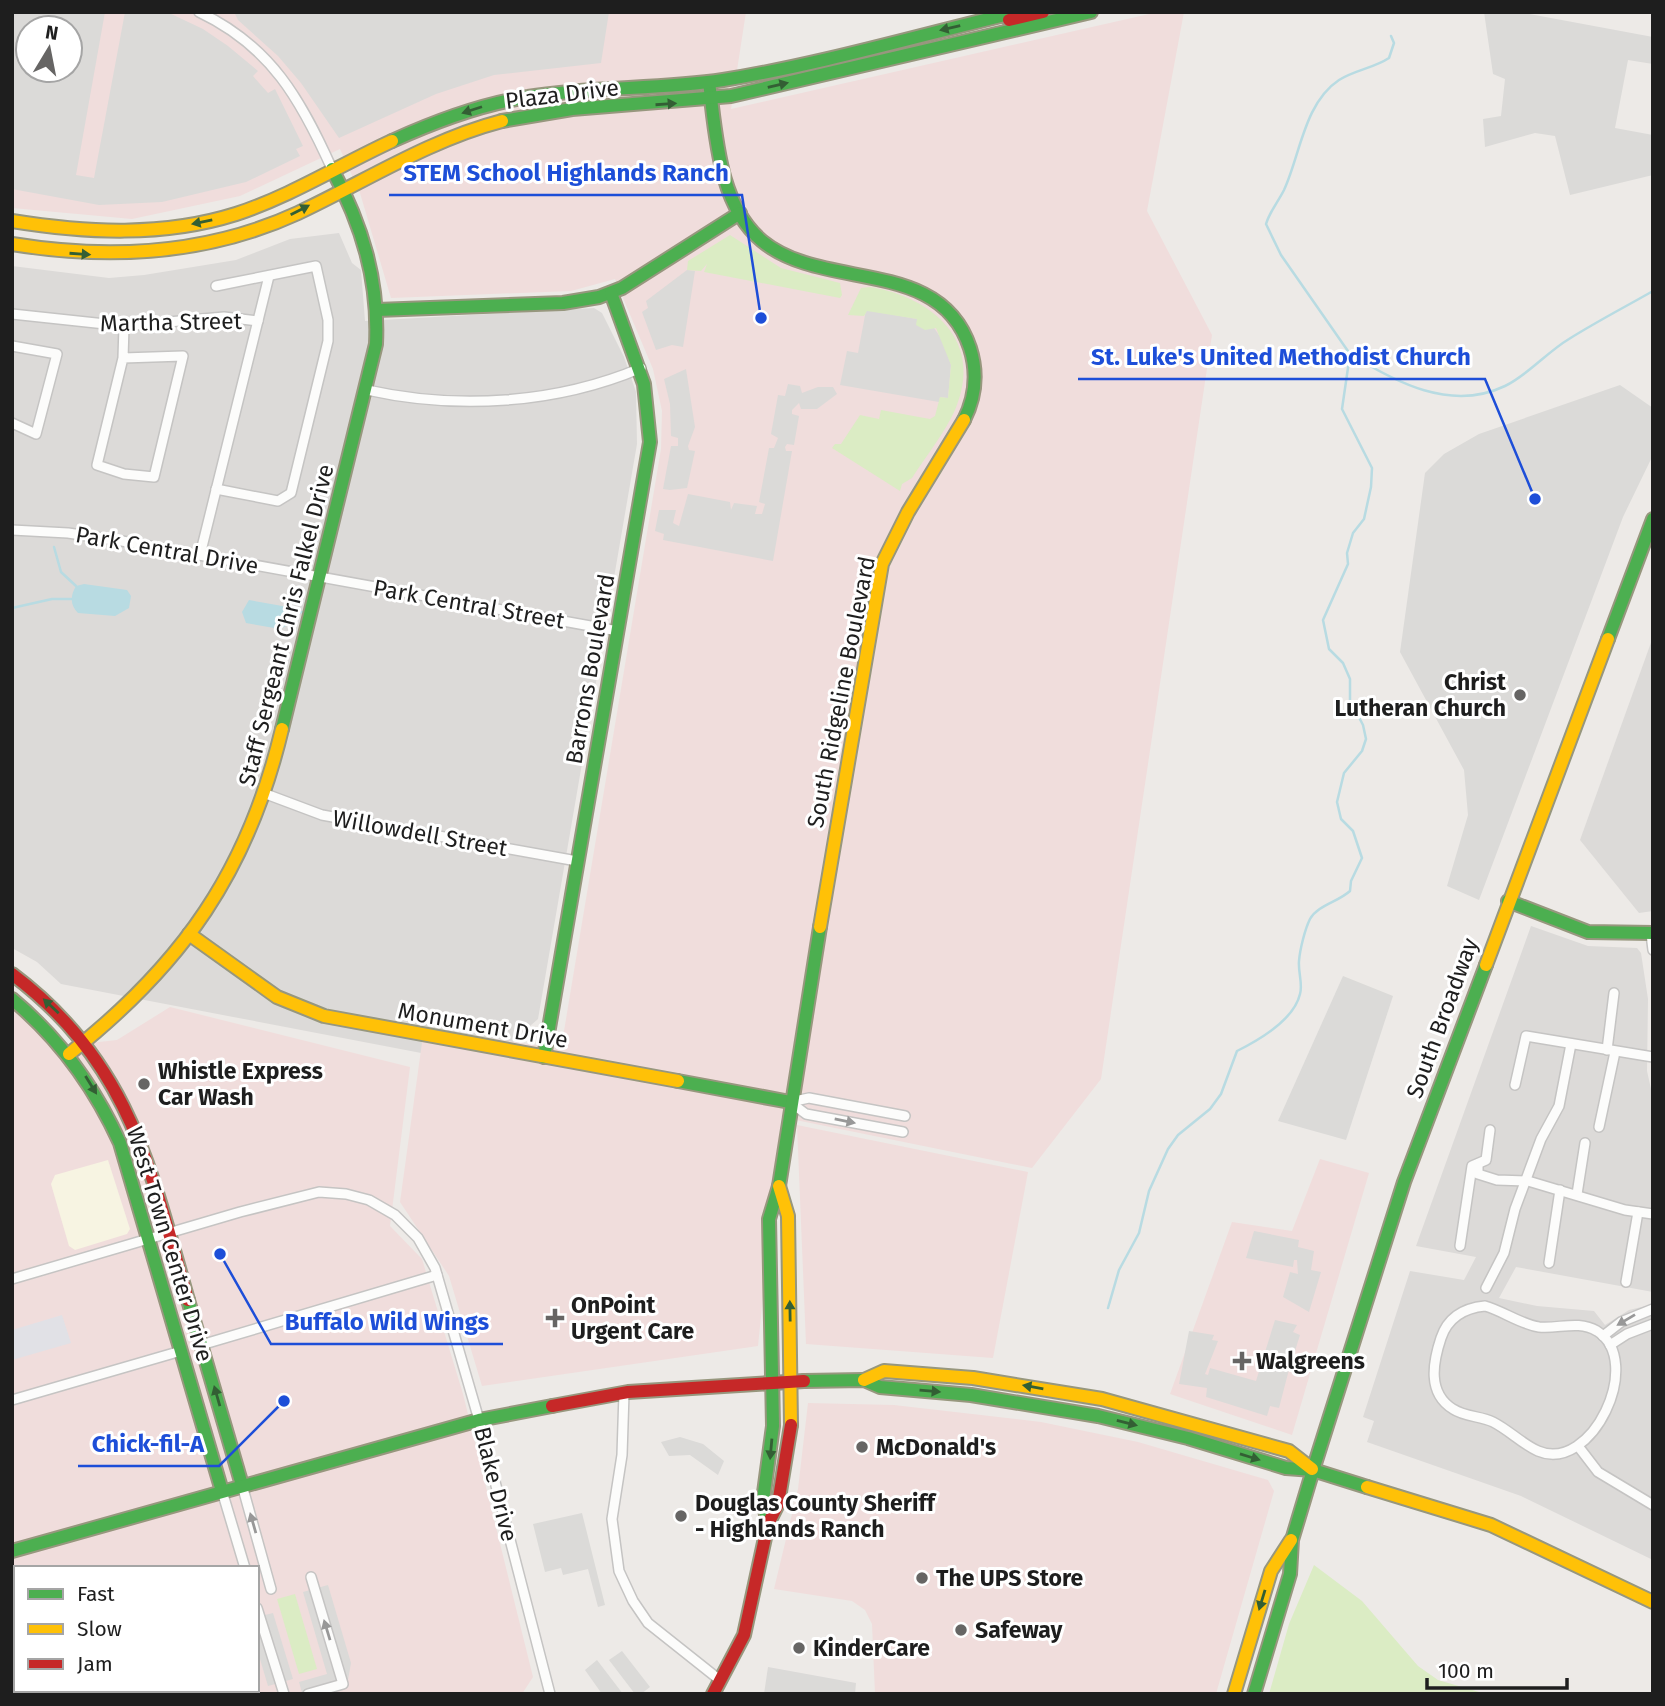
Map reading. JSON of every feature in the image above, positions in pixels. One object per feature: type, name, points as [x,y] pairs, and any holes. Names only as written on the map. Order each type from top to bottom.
[{"type":"street","points":[[200,12],[252,47],[278,71],[302,103],[332,169]]},
{"type":"street","name":"Plaza Drive","points":[[12,221],[101,232],[181,226],[266,202],[332,169],[444,120],[500,102],[559,92],[709,82],[1017,12]]},
{"type":"street","points":[[981,38],[980,31],[987,25],[1042,12]]},
{"type":"street","name":"Plaza Drive","points":[[12,244],[101,255],[185,248],[274,223],[451,138],[492,124],[561,111],[712,99],[1091,12]]},
{"type":"street","name":"South Ridgeline Boulevard","points":[[709,82],[721,171],[740,213],[760,239],[780,255],[810,266],[897,283],[924,292],[945,306],[962,327],[972,355],[975,386],[968,414],[895,534],[882,565],[790,1102],[779,1185],[769,1219],[774,1380],[773,1426],[763,1500],[768,1524]]},
{"type":"street","name":"Staff Sergeant Chris Falkel Drive","points":[[69,1054],[149,982],[189,934],[233,864],[266,794],[375,350],[377,310],[367,251],[343,188],[332,169]]},
{"type":"street","points":[[377,310],[563,303],[611,293],[740,213]]},
{"type":"street","points":[[216,286],[316,266],[328,320],[328,341],[291,493],[278,501],[216,489]]},
{"type":"street","points":[[258,321],[269,275]]},
{"type":"street","name":"Barrons Boulevard","points":[[544,1057],[650,442],[650,411],[641,368],[611,293]]},
{"type":"street","name":"Martha Street","points":[[12,313],[124,326],[224,317],[258,321],[200,555]]},
{"type":"street","points":[[123,358],[183,356],[154,477],[124,474],[97,465],[123,358],[124,326]]},
{"type":"street","points":[[12,346],[57,354],[36,434],[12,424]]},
{"type":"street","points":[[367,390],[423,401],[533,397],[591,387],[641,368]]},
{"type":"street","name":"South Broadway","points":[[1254,1694],[1290,1574],[1292,1540],[1404,1182],[1653,519]]},
{"type":"street","name":"Park Central Drive","points":[[12,530],[90,536],[320,577]]},
{"type":"street","name":"Park Central Street","points":[[320,577],[618,631]]},
{"type":"street","name":"Willowdell Street","points":[[266,794],[322,815],[577,861]]},
{"type":"street","points":[[1508,901],[1588,932],[1652,934],[1653,950]]},
{"type":"street","name":"Monument Drive","points":[[189,934],[259,986],[310,1012],[351,1023],[790,1102],[809,1098],[905,1116]]},
{"type":"street","name":"West Town Center Drive","points":[[12,974],[49,1003],[85,1042],[132,1119],[169,1233],[242,1486]]},
{"type":"street","points":[[1599,1127],[1611,1051],[1614,993]]},
{"type":"street","name":"West Town Center Drive","points":[[12,999],[41,1023],[69,1054],[95,1091],[114,1129],[222,1491]]},
{"type":"street","points":[[1515,1085],[1526,1036],[1653,1057]]},
{"type":"street","points":[[1486,1288],[1504,1252],[1515,1209],[1528,1181],[1541,1139],[1559,1106],[1571,1044]]},
{"type":"street","name":"Monument Drive","points":[[790,1102],[806,1114],[903,1132]]},
{"type":"street","points":[[1460,1246],[1479,1164],[1490,1130]]},
{"type":"street","points":[[1577,1194],[1586,1143]]},
{"type":"street","points":[[1479,1164],[1478,1174],[1497,1180],[1528,1181],[1653,1214]]},
{"type":"street","name":"South Ridgeline Boulevard","points":[[768,1524],[778,1504],[790,1442],[792,1379],[788,1216],[779,1185]]},
{"type":"street","points":[[1549,1263],[1560,1190]]},
{"type":"street","name":"Blake Drive","points":[[12,1279],[302,1195],[346,1194],[369,1200],[406,1224],[428,1251],[437,1275],[480,1420],[550,1694]]},
{"type":"street","points":[[1626,1282],[1638,1212]]},
{"type":"street","points":[[201,1345],[437,1275]]},
{"type":"street","points":[[1472,1308],[1495,1309],[1540,1326],[1586,1327],[1603,1336],[1610,1345],[1616,1361],[1609,1406],[1578,1446],[1561,1453],[1538,1451],[1492,1422],[1452,1409],[1440,1397],[1432,1368],[1448,1323],[1472,1308]]},
{"type":"street","points":[[1603,1336],[1620,1322],[1653,1309]]},
{"type":"street","points":[[1610,1345],[1627,1334],[1653,1324]]},
{"type":"street","points":[[12,1400],[181,1351]]},
{"type":"street","points":[[12,1551],[480,1420],[624,1393],[792,1379],[864,1380],[880,1387],[983,1396],[1098,1416],[1188,1438],[1286,1468],[1313,1469],[1491,1525],[1653,1602]]},
{"type":"street","points":[[624,1393],[622,1455],[612,1519],[613,1545],[622,1580],[640,1613],[653,1628],[721,1681]]},
{"type":"street","points":[[1578,1446],[1598,1472],[1653,1505]]},
{"type":"street","points":[[242,1486],[271,1589]]},
{"type":"street","points":[[222,1491],[244,1566]]},
{"type":"street","points":[[713,1694],[744,1635],[768,1524]]},
{"type":"street","name":"South Broadway","points":[[1234,1694],[1271,1571],[1292,1540]]},
{"type":"street","points":[[308,1694],[343,1684],[311,1577]]},
{"type":"street","points":[[259,1614],[284,1694]]},
{"type":"shaded area","points":[[12,12],[746,12],[731,109],[1158,12],[1184,12],[1147,211],[1212,335],[1101,1079],[1032,1168],[781,1117],[758,1346],[482,1386],[449,1276],[400,1202],[424,1028],[561,1049],[661,449],[662,411],[653,369],[615,279],[571,291],[391,298],[360,193],[340,149],[240,196],[132,219],[12,208]]},
{"type":"shaded area","points":[[12,12],[105,12],[76,175],[94,178],[125,12],[167,12],[203,29],[228,46],[258,71],[253,76],[268,93],[275,89],[303,146],[296,149],[300,156],[246,182],[162,202],[99,205],[12,189]]},
{"type":"shaded area","points":[[234,12],[609,12],[601,63],[494,75],[436,94],[339,138],[301,83],[278,56],[238,20]]},
{"type":"shaded area","points":[[1484,12],[1518,12],[1653,37],[1653,64],[1628,60],[1615,128],[1653,135],[1653,175],[1570,195],[1555,136],[1535,133],[1485,147],[1483,119],[1501,116],[1505,79],[1493,74]]},
{"type":"shaded area","points":[[339,233],[352,263],[361,270],[365,321],[594,308],[602,313],[624,357],[636,392],[637,444],[538,1019],[522,1033],[515,1071],[61,984],[37,962],[12,948],[12,266],[109,278],[144,275],[236,260],[290,239]]},
{"type":"shaded area","points":[[687,270],[695,271],[683,347],[672,345],[656,350],[642,312],[648,308],[646,301]]},
{"type":"shaded area","points":[[866,310],[917,319],[934,328],[943,341],[951,365],[948,398],[940,397],[939,402],[840,385],[847,351],[858,353]]},
{"type":"shaded area","points":[[686,369],[695,427],[688,446],[689,450],[695,451],[687,488],[663,489],[671,446],[678,446],[678,438],[671,436],[670,404],[664,379]]},
{"type":"shaded area","points":[[788,384],[800,386],[802,393],[818,387],[833,387],[837,394],[817,409],[801,409],[799,403],[792,410],[792,414],[799,416],[794,445],[787,444],[785,447],[786,451],[792,451],[773,561],[663,540],[664,534],[655,531],[659,510],[676,510],[673,523],[679,526],[688,494],[730,502],[731,510],[734,503],[757,506],[755,514],[762,514],[765,504],[759,502],[769,448],[774,448],[778,438],[771,434],[778,395],[785,396]]},
{"type":"shaded area","points":[[1620,385],[1653,408],[1653,455],[1623,517],[1479,900],[1447,886],[1468,815],[1464,770],[1400,652],[1425,473],[1444,454],[1479,434]]},
{"type":"shaded area","points":[[1653,637],[1653,911],[1639,913],[1580,840]]},
{"type":"shaded area","points":[[1531,926],[1588,946],[1637,948],[1641,953],[1648,999],[1647,1071],[1653,1098],[1653,1292],[1516,1267],[1499,1298],[1537,1306],[1594,1311],[1605,1325],[1629,1310],[1650,1305],[1653,1313],[1653,1560],[1521,1496],[1367,1442],[1374,1421],[1363,1417],[1410,1271],[1464,1280],[1476,1257],[1416,1246]]},
{"type":"shaded area","points":[[1343,976],[1393,996],[1346,1140],[1278,1121]]},
{"type":"shaded area","points":[[170,1007],[410,1067],[390,1226],[422,1259],[463,1394],[533,1677],[522,1694],[12,1694],[12,1009],[53,1047],[117,1040]]},
{"type":"shaded area","points":[[797,1125],[1028,1172],[993,1358],[806,1344]]},
{"type":"shaded area","points":[[1320,1159],[1369,1173],[1292,1435],[1170,1394],[1232,1222],[1292,1231]]},
{"type":"shaded area","points":[[108,1160],[130,1229],[127,1234],[75,1250],[69,1246],[51,1184],[55,1175]]},
{"type":"shaded area","points":[[1254,1231],[1299,1240],[1298,1247],[1314,1251],[1311,1270],[1321,1272],[1309,1312],[1283,1297],[1290,1272],[1298,1274],[1297,1260],[1294,1260],[1293,1267],[1246,1258]]},
{"type":"shaded area","points":[[62,1315],[71,1343],[12,1360],[12,1330]]},
{"type":"shaded area","points":[[1275,1320],[1297,1325],[1293,1332],[1300,1335],[1294,1354],[1287,1351],[1285,1355],[1292,1358],[1279,1408],[1270,1406],[1267,1416],[1206,1397],[1207,1388],[1179,1384],[1189,1331],[1214,1335],[1212,1340],[1218,1341],[1205,1374],[1208,1375],[1210,1368],[1256,1381]]},
{"type":"shaded area","points":[[808,1403],[894,1405],[1041,1422],[1138,1442],[1268,1480],[1274,1491],[1216,1694],[875,1694],[872,1624],[865,1610],[852,1601],[774,1589],[798,1489]]},
{"type":"shaded area","points":[[680,1437],[703,1444],[724,1461],[718,1475],[690,1455],[669,1456],[661,1442]]},
{"type":"shaded area","points":[[582,1513],[605,1605],[598,1607],[588,1569],[563,1575],[561,1568],[545,1572],[533,1524]]},
{"type":"shaded area","points":[[328,1585],[351,1663],[348,1680],[302,1693],[299,1682],[327,1674],[303,1592]]},
{"type":"shaded area","points":[[273,1613],[293,1679],[268,1686],[259,1656],[259,1616]]},
{"type":"shaded area","points":[[622,1651],[650,1687],[641,1694],[635,1694],[609,1660]]},
{"type":"shaded area","points":[[597,1660],[623,1694],[602,1694],[585,1670]]},
{"type":"shaded area","points":[[768,1667],[856,1683],[855,1694],[764,1694]]},
{"type":"green space","points":[[730,235],[781,268],[840,283],[842,295],[840,298],[704,272],[707,264],[701,271],[687,270],[688,261]]},
{"type":"green space","points":[[870,287],[893,292],[932,312],[947,327],[958,344],[963,364],[963,386],[955,410],[935,445],[912,478],[902,484],[900,491],[832,448],[835,444],[841,444],[860,415],[879,419],[881,410],[930,419],[935,416],[940,397],[948,398],[951,365],[936,328],[925,330],[916,325],[917,319],[867,311],[864,316],[848,315],[861,288]]},
{"type":"green space","points":[[1314,1565],[1362,1601],[1418,1666],[1438,1680],[1486,1694],[1269,1694],[1289,1624]]},
{"type":"green space","points":[[295,1594],[317,1669],[299,1674],[277,1599]]},
{"type":"water","points":[[84,584],[127,590],[131,596],[129,608],[115,616],[78,613],[73,607],[72,597],[76,586]]},
{"type":"water","points":[[249,600],[288,607],[291,616],[288,625],[280,629],[246,623],[242,612]]},
{"type":"waterway","points":[[1108,1308],[1119,1270],[1139,1233],[1149,1191],[1168,1149],[1178,1135],[1210,1109],[1221,1094],[1237,1051],[1265,1035],[1291,1012],[1300,994],[1300,956],[1310,919],[1318,910],[1350,891],[1351,881],[1362,858],[1353,831],[1341,819],[1337,802],[1344,773],[1362,751],[1366,739],[1363,725],[1350,700],[1350,679],[1343,663],[1329,649],[1323,620],[1348,564],[1347,553],[1353,533],[1364,519],[1372,468],[1342,409],[1350,354],[1281,255],[1266,224],[1290,176],[1304,131],[1318,102],[1339,80],[1389,58],[1394,43],[1391,36]]},
{"type":"waterway","points":[[1350,354],[1386,374],[1424,390],[1464,396],[1485,393],[1505,386],[1569,339],[1653,291]]},
{"type":"waterway","points":[[54,547],[61,572],[76,586]]},
{"type":"waterway","points":[[12,608],[52,599],[71,599]]},
{"type":"waterway","points":[[290,613],[304,612]]},
{"type":"traffic: fast","points":[[392,141],[459,114],[510,100],[576,91],[723,80],[834,58],[1017,12]]},
{"type":"traffic: fast","points":[[502,121],[572,109],[731,96],[1091,12]]},
{"type":"traffic: fast","points":[[709,82],[722,167],[736,208],[747,226],[762,241],[788,256],[816,266],[907,287],[934,300],[955,319],[973,357],[974,384],[964,420]]},
{"type":"traffic: fast","points":[[282,729],[376,344],[375,298],[366,254],[352,211],[332,169]]},
{"type":"traffic: fast","points":[[377,310],[563,303],[599,297],[622,288],[740,213]]},
{"type":"traffic: fast","points":[[544,1057],[650,442],[644,384],[611,293]]},
{"type":"traffic: fast","points":[[1608,639],[1653,519]]},
{"type":"traffic: fast","points":[[1508,901],[1588,932],[1653,933]]},
{"type":"traffic: fast","points":[[768,1524],[763,1500],[773,1426],[769,1219],[779,1186],[820,927]]},
{"type":"traffic: fast","points":[[1313,1470],[1404,1182],[1486,965]]},
{"type":"traffic: fast","points":[[12,999],[45,1030],[74,1065],[99,1102],[120,1143],[222,1491]]},
{"type":"traffic: fast","points":[[678,1081],[790,1102]]},
{"type":"traffic: fast","points":[[188,1300],[242,1485]]},
{"type":"traffic: fast","points":[[804,1381],[864,1380],[880,1387],[971,1395],[1098,1416],[1188,1438],[1286,1468],[1313,1470],[1367,1487]]},
{"type":"traffic: fast","points":[[12,1551],[479,1420],[552,1406]]},
{"type":"traffic: fast","points":[[1254,1694],[1290,1574],[1292,1540],[1313,1470]]},
{"type":"traffic: slow","points":[[12,244],[85,252],[122,252],[158,250],[229,238],[298,213],[423,150],[502,121]]},
{"type":"traffic: slow","points":[[12,221],[125,231],[208,221],[256,207],[392,141]]},
{"type":"traffic: slow","points":[[820,927],[882,564],[908,512],[964,420]]},
{"type":"traffic: slow","points":[[1486,965],[1608,639]]},
{"type":"traffic: slow","points":[[69,1054],[146,985],[178,949],[206,911],[230,871],[250,827],[268,780],[282,729]]},
{"type":"traffic: slow","points":[[189,934],[277,997],[324,1016],[678,1081]]},
{"type":"traffic: slow","points":[[779,1186],[788,1216],[791,1425]]},
{"type":"traffic: slow","points":[[864,1380],[884,1371],[973,1378],[1102,1399],[1289,1451],[1312,1469]]},
{"type":"traffic: slow","points":[[1367,1487],[1491,1525],[1653,1602]]},
{"type":"traffic: slow","points":[[1234,1694],[1271,1571],[1291,1540]]},
{"type":"traffic: jam","points":[[1009,20],[1043,12]]},
{"type":"traffic: jam","points":[[12,974],[52,1008],[84,1043],[109,1081],[130,1120],[146,1162],[188,1300]]},
{"type":"traffic: jam","points":[[552,1406],[628,1392],[804,1381]]},
{"type":"traffic: jam","points":[[713,1694],[744,1635],[768,1524],[778,1504],[791,1425]]},
{"type":"place","name":"STEM School Highlands Ranch","points":[[761,318]]},
{"type":"place","name":"St. Luke's United Methodist Church","points":[[1535,499]]},
{"type":"place","name":"Christ Lutheran Church","points":[[1520,695]]},
{"type":"place","name":"Whistle Express Car Wash","points":[[144,1084]]},
{"type":"place","name":"Buffalo Wild Wings","points":[[220,1254]]},
{"type":"place","name":"OnPoint Urgent Care","points":[[555,1318]]},
{"type":"place","name":"Walgreens","points":[[1242,1361]]},
{"type":"place","name":"Chick-fil-A","points":[[284,1401]]},
{"type":"place","name":"McDonald's","points":[[862,1447]]},
{"type":"place","name":"Douglas County Sheriff - Highlands Ranch","points":[[681,1516]]},
{"type":"place","name":"The UPS Store","points":[[922,1578]]},
{"type":"place","name":"Safeway","points":[[961,1630]]},
{"type":"place","name":"KinderCare","points":[[799,1648]]}]
